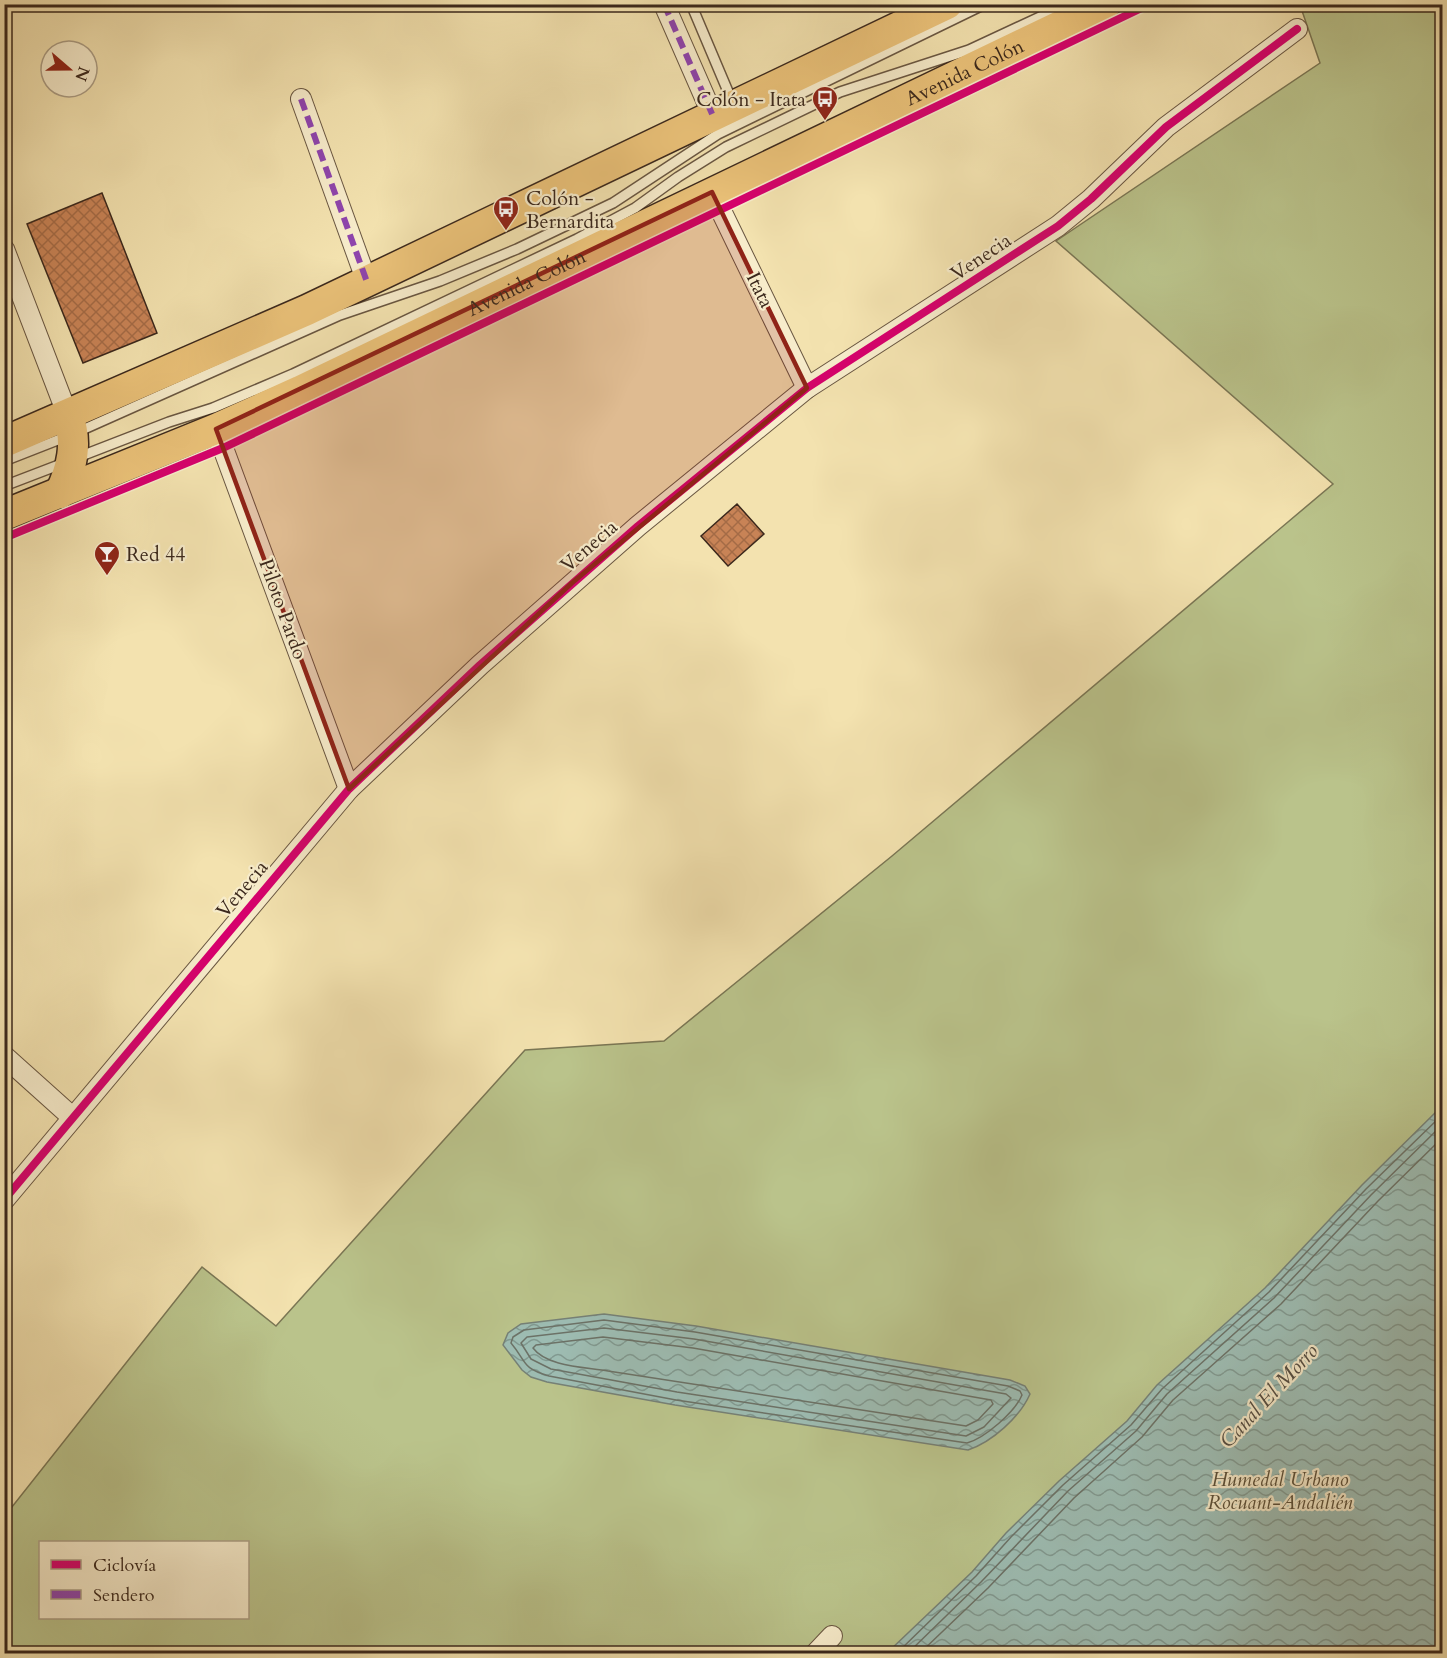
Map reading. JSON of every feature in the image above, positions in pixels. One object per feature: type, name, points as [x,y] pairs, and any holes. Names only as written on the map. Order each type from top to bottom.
[{"type":"main road","points":[[4,442],[71,437],[367,282],[947,4]]},
{"type":"main road","name":"Avenida Colón","points":[[4,515],[216,429],[1106,4]]},
{"type":"main road","points":[[60,493],[71,437]]},
{"type":"street","points":[[664,4],[687,58],[723,111]]},
{"type":"street","name":"Venecia","points":[[4,1200],[349,789],[572,583],[807,388],[1058,226],[1091,199],[1166,127],[1297,29]]},
{"type":"street","points":[[301,99],[367,282]]},
{"type":"street","name":"Itata","points":[[712,192],[807,388]]},
{"type":"street","points":[[4,249],[71,437]]},
{"type":"street","name":"Piloto Pardo","points":[[216,429],[349,789]]},
{"type":"street","points":[[4,1056],[72,1117]]},
{"type":"street","points":[[815,1653],[832,1636]]},
{"type":"lane","points":[[691,4],[723,111]]},
{"type":"lane","points":[[4,462],[71,437],[340,315],[471,269],[579,220],[613,203],[718,134],[985,4]]},
{"type":"lane","points":[[4,486],[71,437],[221,405],[293,374],[545,254],[635,208],[678,177],[726,147],[840,92],[886,75],[958,54],[1068,4]]},
{"type":"highlighted area","points":[[712,192],[807,388],[572,583],[349,789],[216,429]]},
{"type":"green space","points":[[1300,5],[1442,5],[1442,1653],[5,1653],[4,1517],[202,1267],[276,1326],[525,1050],[664,1041],[892,856],[1333,484],[1056,241],[1320,63]]},
{"type":"water","name":"Humedal Urbano Rocuant-Andalién","points":[[1442,1106],[1442,1653],[887,1653],[972,1572],[1006,1533],[1059,1481],[1127,1421],[1157,1385],[1265,1288],[1362,1185]]},
{"type":"water","points":[[604,1314],[696,1326],[1010,1380],[1025,1386],[1030,1394],[1004,1428],[996,1435],[968,1450],[675,1405],[547,1382],[531,1377],[522,1370],[503,1345],[508,1333],[521,1324]]},
{"type":"building","points":[[102,193],[157,333],[83,363],[27,224]]},
{"type":"building","points":[[737,504],[764,534],[728,566],[701,536]]},
{"type":"marked path","points":[[664,4],[713,116]]},
{"type":"marked path","points":[[301,99],[367,282]]},
{"type":"cycle path","points":[[4,538],[223,448],[1150,4]]},
{"type":"cycle path","points":[[4,1200],[349,789],[480,665],[638,526],[807,388],[1058,226],[1091,199],[1166,127],[1297,29]]},
{"type":"place","name":"Colón - Itata","points":[[825,122]]},
{"type":"place","name":"Colón - Bernardita","points":[[506,232]]},
{"type":"place","name":"Red 44","points":[[107,577]]},
{"type":"water label","name":"Canal El Morro","points":[[1269,1396]]}]
